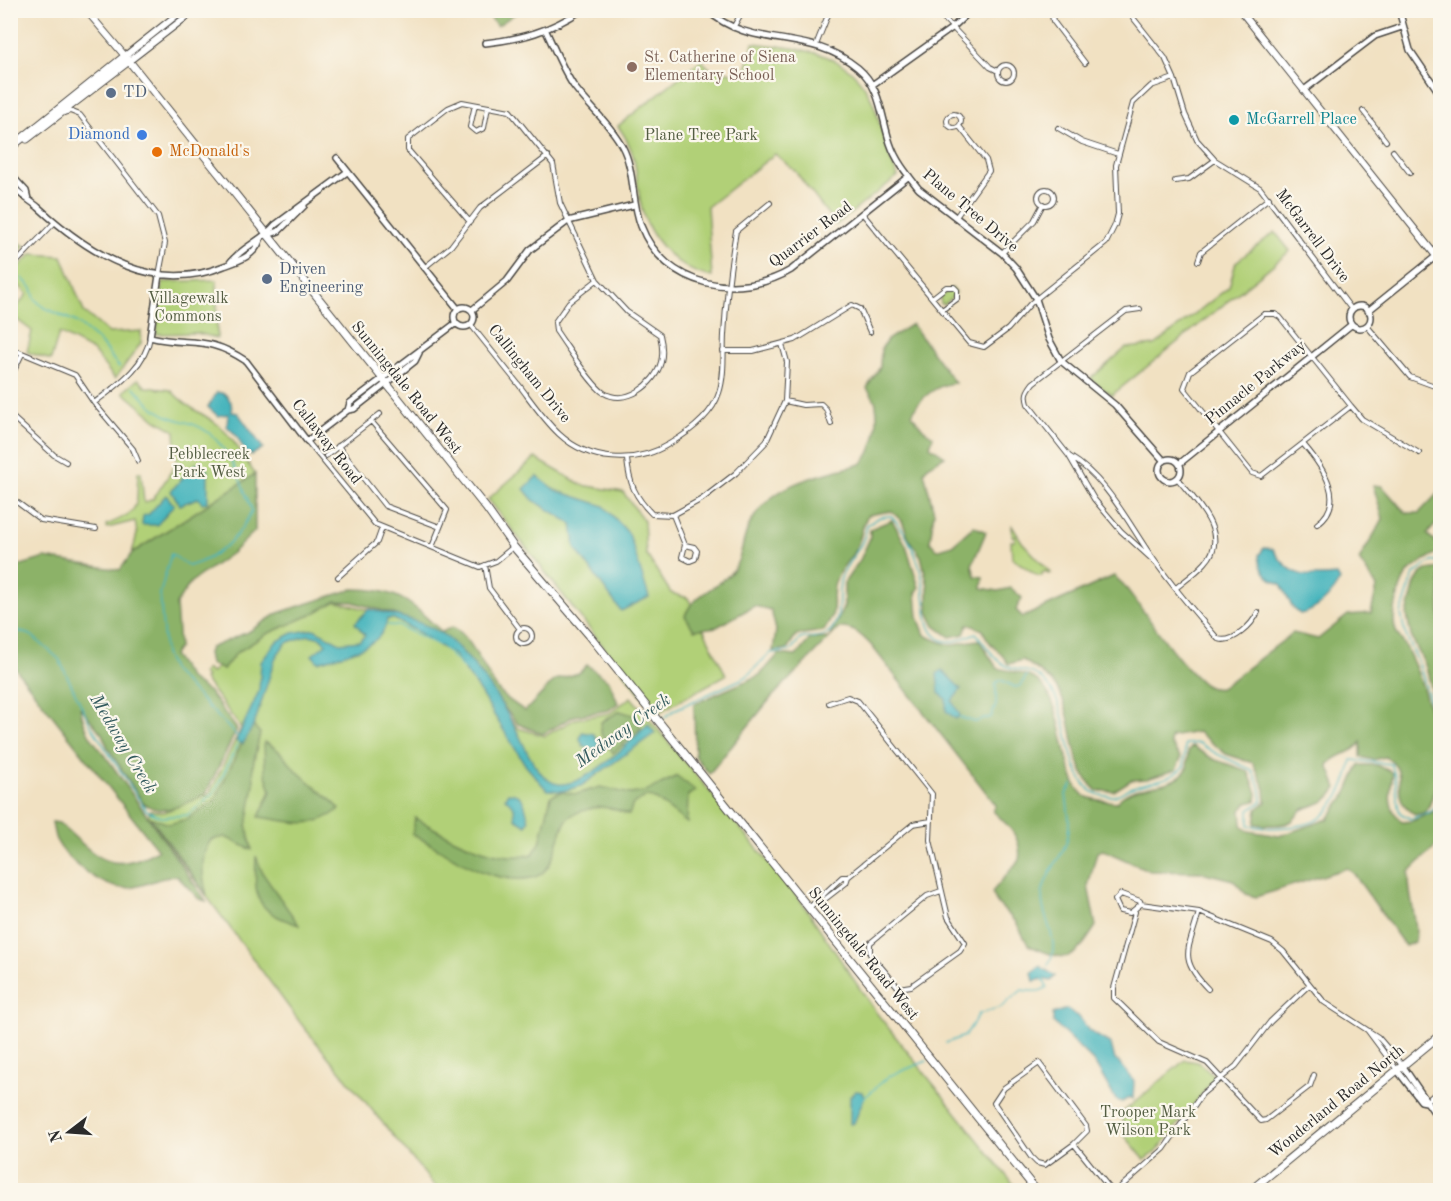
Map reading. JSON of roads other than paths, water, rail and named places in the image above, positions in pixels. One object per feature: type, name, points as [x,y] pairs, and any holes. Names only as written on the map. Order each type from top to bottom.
[{"type":"main road","points":[[10,149],[80,98],[183,10]]},
{"type":"main road","points":[[10,149],[125,60],[195,10]]},
{"type":"main road","points":[[1240,10],[1439,257]]},
{"type":"main road","points":[[88,13],[125,60]]},
{"type":"main road","name":"Sunningdale Road West","points":[[125,60],[210,163],[263,238],[384,381],[492,516],[513,546],[534,568]]},
{"type":"main road","name":"Sunningdale Road West","points":[[492,516],[505,529],[1036,1191]]},
{"type":"main road","name":"Wonderland Road North","points":[[1251,1191],[1440,1035]]},
{"type":"street","points":[[485,43],[516,40],[546,31],[582,10]]},
{"type":"street","name":"Plane Tree Drive","points":[[706,10],[733,28],[828,48],[859,69],[872,85],[880,104],[897,161],[919,189],[1002,253],[1016,268],[1036,299],[1049,339],[1061,362],[1115,405],[1164,461]]},
{"type":"street","points":[[733,28],[743,10]]},
{"type":"street","points":[[816,45],[830,10]]},
{"type":"street","points":[[936,10],[990,67],[998,71],[999,76],[1005,80],[1013,75],[1012,68],[1008,65],[1001,67],[998,71]]},
{"type":"street","points":[[872,85],[952,28],[971,10]]},
{"type":"street","points":[[1051,10],[1053,21],[1085,63]]},
{"type":"street","name":"McGarrell Drive","points":[[1127,10],[1165,58],[1191,130],[1215,159],[1260,188],[1269,198],[1280,217],[1352,310]]},
{"type":"street","points":[[1399,10],[1402,27],[1416,63],[1440,94]]},
{"type":"street","points":[[1304,90],[1375,36],[1402,27]]},
{"type":"street","name":"Quarrier Road","points":[[546,31],[559,62],[573,85],[623,147],[630,168],[634,205],[643,231],[663,258],[692,279],[727,288],[760,284],[776,279],[791,270],[909,176]]},
{"type":"street","points":[[862,213],[969,343],[981,347],[1008,329],[1036,299],[1099,250],[1111,236],[1118,214],[1115,178],[1118,154],[1137,98],[1151,86],[1174,78]]},
{"type":"street","points":[[80,98],[80,115]]},
{"type":"street","points":[[470,222],[408,150],[407,144],[408,139],[448,108],[462,102],[510,111],[553,164],[560,203],[597,280],[627,312],[660,335],[661,362],[655,375],[645,387],[627,396],[613,398],[601,392],[556,331],[555,322],[569,302],[597,280]]},
{"type":"street","points":[[475,105],[470,127],[476,132],[484,128],[488,107]]},
{"type":"street","points":[[60,114],[70,111],[80,115],[158,216],[165,243],[148,347],[135,368],[94,403]]},
{"type":"street","points":[[1363,111],[1386,141]]},
{"type":"street","points":[[956,217],[989,171],[986,160],[959,126]]},
{"type":"street","points":[[1058,128],[1082,142],[1118,154]]},
{"type":"street","points":[[1393,152],[1410,173]]},
{"type":"street","points":[[423,268],[451,246],[480,208],[548,156]]},
{"type":"street","points":[[337,158],[458,309]]},
{"type":"street","points":[[1175,181],[1189,179],[1215,159]]},
{"type":"street","points":[[10,184],[20,196],[28,199],[66,234],[112,261],[159,276],[206,273],[229,264],[241,252],[279,231],[304,206],[347,172]]},
{"type":"street","points":[[10,174],[26,191],[28,199]]},
{"type":"street","points":[[1046,190],[1051,191],[1054,198],[1052,203],[1042,204],[1039,200],[1040,193],[1046,190]]},
{"type":"street","points":[[1198,261],[1201,252],[1269,198]]},
{"type":"street","name":"Callingham Drive","points":[[471,325],[559,434],[592,454],[627,459],[662,449],[688,431],[708,413],[718,396],[722,382],[727,288],[736,231],[770,202]]},
{"type":"street","points":[[1002,253],[1034,221],[1042,204]]},
{"type":"street","points":[[472,310],[507,281],[530,250],[568,221],[634,205]]},
{"type":"street","points":[[10,269],[54,223]]},
{"type":"street","points":[[1368,311],[1439,257]]},
{"type":"street","points":[[932,298],[946,287],[954,287],[957,290],[957,299],[942,309]]},
{"type":"street","points":[[723,351],[753,351],[782,344],[808,334],[852,305],[860,309],[870,332]]},
{"type":"street","points":[[1361,306],[1368,311],[1371,319],[1367,326],[1358,328],[1351,325],[1349,317],[1352,310],[1361,306]]},
{"type":"street","points":[[465,307],[472,310],[475,318],[471,325],[465,327],[456,323],[454,316],[458,309],[465,307]]},
{"type":"street","points":[[1140,309],[1125,311],[1033,383],[1026,392],[1026,397],[1028,404],[1069,456],[1094,499],[1121,531],[1155,562]]},
{"type":"street","points":[[1350,406],[1266,474],[1256,475],[1184,388],[1190,372],[1264,314],[1270,313],[1280,317],[1362,418],[1419,453]]},
{"type":"street","points":[[307,441],[348,410],[350,403],[384,381],[411,356],[419,353],[456,323]]},
{"type":"street","name":"Pinnacle Parkway","points":[[1179,464],[1351,325]]},
{"type":"street","points":[[1367,326],[1410,377],[1440,388]]},
{"type":"street","name":"Callaway Road","points":[[150,337],[167,341],[212,343],[246,361],[307,441],[375,524],[480,567],[485,565]]},
{"type":"street","points":[[627,459],[629,481],[636,498],[652,514],[673,515],[702,499],[736,473],[766,442],[784,401],[787,362],[782,344]]},
{"type":"street","points":[[10,348],[75,375],[94,403],[133,449],[138,461]]},
{"type":"street","points":[[10,379],[22,354]]},
{"type":"street","points":[[784,401],[803,405],[821,404],[826,409],[831,424]]},
{"type":"street","points":[[10,414],[54,455],[66,462]]},
{"type":"street","points":[[326,456],[380,414]]},
{"type":"street","points":[[371,421],[447,510],[432,548]]},
{"type":"street","points":[[1304,445],[1325,471],[1332,502],[1329,512],[1317,524]]},
{"type":"street","points":[[338,446],[385,506],[440,527]]},
{"type":"street","points":[[1069,456],[1095,479],[1155,562],[1218,639],[1229,640],[1254,622],[1258,612]]},
{"type":"street","points":[[1170,460],[1179,464],[1180,470],[1177,478],[1170,481],[1162,477],[1159,470],[1164,461],[1170,460]]},
{"type":"street","points":[[1176,588],[1206,563],[1214,540],[1210,520],[1177,478]]},
{"type":"street","points":[[10,497],[41,520],[96,529]]},
{"type":"street","points":[[673,515],[685,545],[682,557],[690,561],[695,559],[697,551],[694,547],[685,545]]},
{"type":"street","points":[[338,576],[377,542],[382,528]]},
{"type":"street","points":[[513,546],[496,561],[485,565],[489,588],[520,629]]},
{"type":"street","points":[[525,628],[531,633],[528,643],[523,644],[517,640],[517,633],[520,629],[525,628]]},
{"type":"street","points":[[829,702],[848,697],[858,701],[929,789],[933,800],[930,840],[941,891],[948,917],[965,943],[960,951],[911,986],[899,988],[870,954],[870,943],[927,896],[941,891]]},
{"type":"street","points":[[809,908],[839,889],[849,877],[913,824],[931,821]]},
{"type":"street","points":[[1135,912],[1120,911],[1115,905],[1117,896],[1121,894],[1141,904],[1200,912],[1272,942],[1283,951],[1309,985],[1331,1007],[1378,1036],[1399,1068],[1425,1096],[1426,1102],[1440,1121]]},
{"type":"street","points":[[1141,904],[1135,912],[1114,988],[1117,1003],[1137,1017],[1159,1042],[1207,1063],[1253,1116],[1261,1121],[1266,1120],[1310,1086],[1314,1075]]},
{"type":"street","points":[[1200,912],[1187,955],[1193,974],[1208,989]]},
{"type":"street","points":[[1116,1191],[1164,1149],[1202,1094],[1236,1066],[1254,1041],[1309,985]]},
{"type":"street","points":[[1039,1063],[1086,1126],[1086,1134],[1074,1144],[1045,1165],[1037,1163],[998,1112],[993,1103],[996,1097],[1004,1088],[1039,1063]]},
{"type":"street","points":[[1426,1102],[1440,1089]]},
{"type":"street","points":[[1074,1144],[1111,1191]]},
{"type":"water","points":[[217,392],[225,394],[231,402],[232,412],[238,413],[263,448],[252,455],[246,453],[236,435],[227,426],[228,414],[218,416],[208,407]]},
{"type":"water","points":[[195,464],[203,464],[208,472],[208,502],[202,503],[198,498],[180,505],[171,491]]},
{"type":"water","points":[[537,476],[555,490],[604,506],[629,534],[649,597],[621,611],[575,548],[572,524],[533,500],[524,489]]},
{"type":"water","points":[[166,495],[174,505],[157,525],[142,525],[143,516],[149,514]]},
{"type":"water","points":[[1264,548],[1273,549],[1286,565],[1299,574],[1337,575],[1340,580],[1324,602],[1300,614],[1293,608],[1281,584],[1268,576],[1263,569],[1259,555]]},
{"type":"water","points":[[369,609],[422,624],[450,640],[493,690],[533,763],[543,776],[552,782],[569,783],[581,779],[619,752],[648,724],[655,733],[581,786],[563,791],[547,790],[526,766],[454,655],[394,619],[387,619],[384,629],[370,644],[350,653],[318,662],[312,655],[326,644],[321,638],[309,635],[286,643],[275,659],[255,722],[243,744],[236,741],[259,691],[261,662],[276,642],[293,633],[314,629],[340,643],[360,641],[365,635],[355,623]]},
{"type":"water","points":[[942,670],[961,689],[952,701],[960,715],[956,719],[946,711],[946,699],[939,693],[937,674]]},
{"type":"water","points":[[582,732],[594,734],[599,745],[596,749],[583,746],[580,739]]},
{"type":"water","points":[[508,793],[521,798],[529,820],[526,825],[515,818],[514,807],[505,798]]},
{"type":"water","points":[[1040,966],[1055,976],[1051,981],[1043,979],[1034,981],[1032,972]]},
{"type":"water","points":[[1067,1009],[1080,1018],[1089,1031],[1111,1044],[1115,1060],[1134,1081],[1133,1099],[1130,1097],[1122,1102],[1116,1100],[1094,1062],[1053,1022],[1053,1014]]},
{"type":"water","points":[[856,1091],[862,1092],[864,1098],[854,1123],[850,1124],[850,1096]]},
{"type":"waterway","points":[[22,278],[32,288],[35,299],[43,307],[76,322],[99,341],[119,367]]},
{"type":"waterway","points":[[134,387],[159,411],[200,427],[217,441],[230,459],[252,510],[241,529],[227,545],[209,558],[189,566],[171,554],[160,594],[165,654],[173,671],[239,738]]},
{"type":"waterway","name":"Medway Creek","points":[[661,720],[676,709],[746,677],[770,653],[790,651],[800,639],[823,636],[830,631],[837,616],[842,575],[860,545],[867,525],[880,517],[891,516],[897,522],[916,556],[923,583],[928,621],[936,636],[954,641],[976,633],[1003,664],[1031,672],[1043,680],[1058,702],[1078,772],[1086,786],[1098,794],[1118,795],[1130,788],[1172,775],[1184,766],[1185,744],[1199,743],[1252,770],[1261,790],[1262,802],[1249,810],[1249,825],[1267,828],[1289,827],[1318,819],[1339,796],[1352,760],[1391,764],[1400,813],[1411,819],[1430,812],[1440,801]]},
{"type":"waterway","name":"Medway Creek","points":[[1439,532],[1440,539]]},
{"type":"waterway","name":"Medway Creek","points":[[1440,561],[1431,562],[1414,574],[1401,614],[1405,633],[1419,664],[1440,736]]},
{"type":"waterway","name":"Medway Creek","points":[[388,625],[399,626],[439,645]]},
{"type":"waterway","name":"Medway Creek","points":[[10,629],[31,635],[59,659],[91,726],[146,810],[161,817],[188,815],[215,792],[239,741]]},
{"type":"waterway","name":"Medway Creek","points":[[443,647],[464,669]]},
{"type":"waterway","points":[[959,717],[975,722],[991,717],[996,705],[996,683],[1001,680],[1015,687],[1020,686],[1027,675]]},
{"type":"waterway","points":[[1048,965],[1053,946],[1042,900],[1043,890],[1067,840],[1069,823],[1066,794],[1073,784]]},
{"type":"waterway","points":[[946,1043],[965,1036],[979,1014],[1001,1007],[1022,990],[1035,992],[1044,989],[1047,987],[1043,979]]},
{"type":"waterway","points":[[864,1098],[889,1076],[927,1061]]},
{"type":"place","name":"St. Catherine of Siena Elementary School","points":[[632,67]]},
{"type":"place","name":"TD","points":[[111,93]]},
{"type":"place","name":"McGarrell Place","points":[[1234,120]]},
{"type":"place","name":"Diamond","points":[[142,135]]},
{"type":"place","name":"McDonald's","points":[[157,152]]},
{"type":"place","name":"Driven Engineering","points":[[267,279]]},
{"type":"park label","name":"Plane Tree Park","points":[[701,136]]},
{"type":"park label","name":"Villagewalk Commons","points":[[188,308]]},
{"type":"park label","name":"Pebblecreek Park West","points":[[209,464]]},
{"type":"park label","name":"Trooper Mark Wilson Park","points":[[1148,1122]]}]
